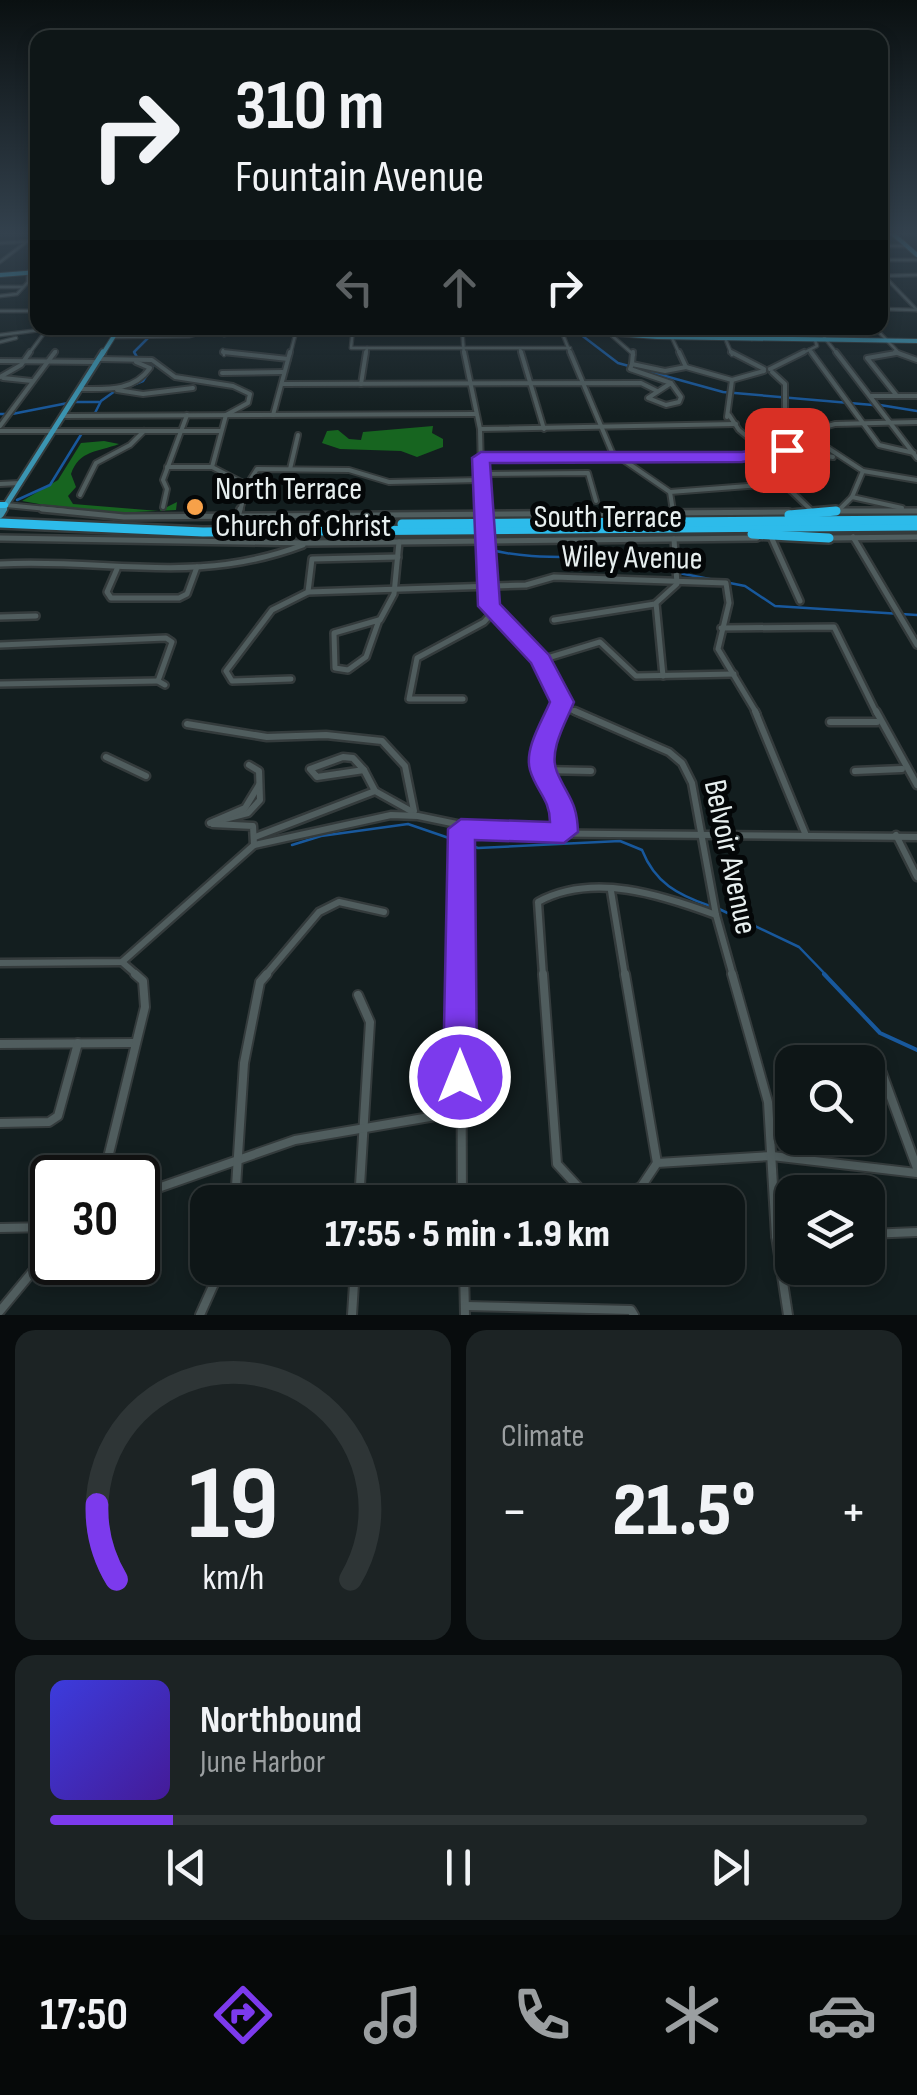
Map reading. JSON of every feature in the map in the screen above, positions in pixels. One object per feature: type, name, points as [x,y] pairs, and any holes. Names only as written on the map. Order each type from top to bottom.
[{"type":"highway","points":[[16,522],[202,527],[836,511]]},
{"type":"highway","points":[[1,513],[16,522],[147,532],[564,530],[916,517]]},
{"type":"highway","points":[[673,517],[916,517]]},
{"type":"highway","points":[[564,530],[829,538]]},
{"type":"main road","points":[[626,335],[917,341]]},
{"type":"main road","points":[[1,513],[114,336]]},
{"type":"street","points":[[888,310],[917,310]]},
{"type":"street","points":[[0,311],[30,311]]},
{"type":"street","points":[[0,342],[30,332]]},
{"type":"street","points":[[0,335],[21,335]]},
{"type":"street","points":[[0,377],[22,362],[42,335]]},
{"type":"street","points":[[114,336],[142,335]]},
{"type":"street","points":[[273,414],[295,335]]},
{"type":"street","points":[[352,335],[351,348],[570,348]]},
{"type":"street","points":[[462,335],[480,430],[488,588],[493,612],[541,660],[562,702],[543,748],[542,770],[563,803],[564,832]]},
{"type":"street","points":[[564,335],[614,457],[639,466],[670,492],[673,517]]},
{"type":"street","points":[[611,335],[634,353],[631,366]]},
{"type":"street","points":[[749,335],[752,339]]},
{"type":"street","points":[[822,335],[915,455]]},
{"type":"street","points":[[881,335],[896,352],[917,360]]},
{"type":"street","points":[[672,338],[686,367]]},
{"type":"street","points":[[724,338],[733,357],[768,370],[785,384],[785,415],[805,433],[863,471],[917,480]]},
{"type":"street","points":[[631,366],[665,372],[686,367],[732,380],[768,370],[809,350],[816,341]]},
{"type":"street","points":[[361,384],[367,348]]},
{"type":"street","points":[[520,348],[544,429]]},
{"type":"street","points":[[222,350],[224,355],[236,358],[290,359]]},
{"type":"street","points":[[809,350],[879,445],[915,455]]},
{"type":"street","points":[[0,429],[56,351]]},
{"type":"street","points":[[890,357],[896,352]]},
{"type":"street","points":[[897,396],[866,358],[909,356]]},
{"type":"street","points":[[114,389],[148,374],[150,368],[134,359]]},
{"type":"street","points":[[0,362],[154,361],[167,373],[190,382],[233,386]]},
{"type":"street","points":[[631,366],[671,382],[679,402],[666,405],[648,398],[671,382]]},
{"type":"street","points":[[212,467],[226,415],[252,398],[222,373],[285,372]]},
{"type":"street","points":[[0,377],[32,381]]},
{"type":"street","points":[[732,380],[729,415],[790,472],[786,482]]},
{"type":"street","points":[[282,384],[641,383],[658,391],[677,393]]},
{"type":"street","points":[[80,389],[143,394],[193,388]]},
{"type":"street","points":[[871,396],[917,396]]},
{"type":"street","points":[[63,416],[476,414]]},
{"type":"street","points":[[162,507],[167,467],[188,415]]},
{"type":"street","points":[[480,430],[700,428],[729,415]]},
{"type":"street","points":[[720,422],[736,424]]},
{"type":"street","points":[[787,450],[805,433],[859,422],[917,422]]},
{"type":"street","points":[[0,429],[220,431]]},
{"type":"street","points":[[80,495],[96,463],[130,446],[144,431]]},
{"type":"street","points":[[290,469],[298,435]]},
{"type":"street","points":[[481,458],[770,454],[787,450],[839,458]]},
{"type":"street","points":[[167,467],[212,467],[246,485]]},
{"type":"street","points":[[238,517],[254,470],[349,470],[389,482],[588,473],[596,501]]},
{"type":"street","points":[[836,511],[852,497],[863,471]]},
{"type":"street","points":[[670,492],[786,482]]},
{"type":"street","points":[[786,482],[812,511]]},
{"type":"street","points":[[0,484],[20,483]]},
{"type":"street","points":[[852,497],[916,517]]},
{"type":"street","points":[[1,513],[673,517],[836,511],[916,517]]},
{"type":"street","points":[[853,537],[917,644]]},
{"type":"street","name":"South Terrace","points":[[0,538],[308,543],[483,538],[916,538]]},
{"type":"street","points":[[772,538],[800,600]]},
{"type":"street","points":[[554,620],[656,604],[673,595],[682,580],[674,539]]},
{"type":"street","points":[[379,620],[366,657],[348,670],[334,668],[334,633],[386,615],[394,591],[399,542]]},
{"type":"street","points":[[0,564],[117,569],[197,567],[262,560],[308,543]]},
{"type":"street","points":[[291,679],[232,681],[226,671],[234,655],[244,652],[272,610],[308,592],[312,559],[398,557]]},
{"type":"street","points":[[117,569],[107,592],[111,598],[179,598],[187,594],[197,567]]},
{"type":"street","name":"Wiley Avenue","points":[[308,592],[526,586],[554,577],[682,580],[726,584],[729,603],[720,628]]},
{"type":"street","points":[[656,604],[663,676]]},
{"type":"street","points":[[463,699],[412,700],[408,690],[418,658],[484,622],[493,612]]},
{"type":"street","points":[[0,617],[36,616]]},
{"type":"street","points":[[806,833],[787,773],[718,649],[720,628],[834,627],[879,722],[917,785]]},
{"type":"street","points":[[908,628],[917,628]]},
{"type":"street","points":[[0,644],[166,638],[172,642],[162,683],[0,684]]},
{"type":"street","points":[[541,660],[605,642],[636,676],[734,674]]},
{"type":"street","name":"Belvoir Avenue","points":[[562,702],[581,716],[642,738],[675,756],[692,783],[716,915],[768,1102],[775,1216]]},
{"type":"street","points":[[830,722],[879,722]]},
{"type":"street","points":[[186,724],[267,737],[326,735],[382,742],[404,766],[414,812]]},
{"type":"street","points":[[364,770],[318,777],[310,769],[342,757],[353,758],[364,770],[374,791],[414,812],[461,829],[917,837]]},
{"type":"street","points":[[106,758],[146,776]]},
{"type":"street","points":[[248,765],[259,772],[260,800],[248,813],[210,824],[250,824],[255,841]]},
{"type":"street","points":[[856,771],[904,769]]},
{"type":"street","points":[[542,770],[591,771]]},
{"type":"street","points":[[0,963],[122,962],[255,841],[320,808],[374,791]]},
{"type":"street","points":[[255,841],[414,812]]},
{"type":"street","points":[[461,829],[462,1185]]},
{"type":"street","points":[[896,834],[917,877]]},
{"type":"street","points":[[611,891],[656,1163],[640,1188],[614,1197],[586,1193],[566,1184],[557,1164],[536,912],[546,895],[611,891],[658,893],[716,915]]},
{"type":"street","points":[[235,1185],[244,1063],[260,982],[318,912],[339,902],[384,912]]},
{"type":"street","points":[[108,1155],[146,1007],[143,981],[122,962]]},
{"type":"street","points":[[358,996],[370,1022],[360,1185]]},
{"type":"street","points":[[0,1044],[135,1042]]},
{"type":"street","points":[[0,1123],[49,1122],[58,1116],[78,1043]]},
{"type":"street","points":[[656,1163],[772,1156],[917,1171],[885,1082]]},
{"type":"street","points":[[160,1185],[238,1154],[364,1121],[460,1112]]},
{"type":"street","points":[[0,1228],[30,1228]]},
{"type":"street","points":[[885,1233],[917,1232]]},
{"type":"street","points":[[0,1311],[30,1275]]},
{"type":"street","points":[[200,1315],[213,1285]]},
{"type":"street","points":[[352,1315],[354,1285]]},
{"type":"street","points":[[464,1285],[465,1310],[630,1310],[634,1315]]},
{"type":"street","name":"Belvoir Avenue","points":[[783,1285],[788,1315]]},
{"type":"green space","points":[[433,426],[432,433],[443,439],[443,447],[417,457],[401,451],[340,449],[322,443],[327,431],[338,430],[349,439],[361,440],[363,432]]},
{"type":"green space","points":[[81,443],[119,444],[90,453],[74,466],[71,474],[76,487],[68,496],[73,504],[158,511],[96,514],[22,501],[58,480]]},
{"type":"green space","points":[[177,502],[176,510],[159,511]]},
{"type":"waterway","points":[[581,335],[618,363],[723,392],[873,405]]},
{"type":"waterway","points":[[137,357],[134,352],[149,337]]},
{"type":"waterway","points":[[125,388],[143,381],[153,366],[145,364]]},
{"type":"waterway","points":[[95,413],[101,401],[115,391]]},
{"type":"waterway","points":[[76,402],[99,402]]},
{"type":"waterway","points":[[12,414],[68,403]]},
{"type":"waterway","points":[[880,405],[917,411]]},
{"type":"waterway","points":[[0,414],[5,414]]},
{"type":"waterway","points":[[17,500],[50,485],[82,433]]},
{"type":"waterway","points":[[488,549],[534,556],[627,559],[673,568]]},
{"type":"waterway","points":[[679,573],[745,586],[775,606],[917,615]]},
{"type":"waterway","points":[[292,845],[321,836],[408,824],[478,848],[620,841],[642,850],[669,886],[710,906]]},
{"type":"waterway","points":[[717,908],[799,947],[827,976]]},
{"type":"waterway","points":[[824,974],[880,1033],[917,1050]]},
{"type":"place","name":"North Terrace Church of Christ","points":[[195,507]]},
{"type":"route","points":[[460,1077],[461,829],[564,832],[563,803],[542,770],[543,748],[562,702],[541,660],[489,606],[481,458],[742,457],[787,450]]}]
